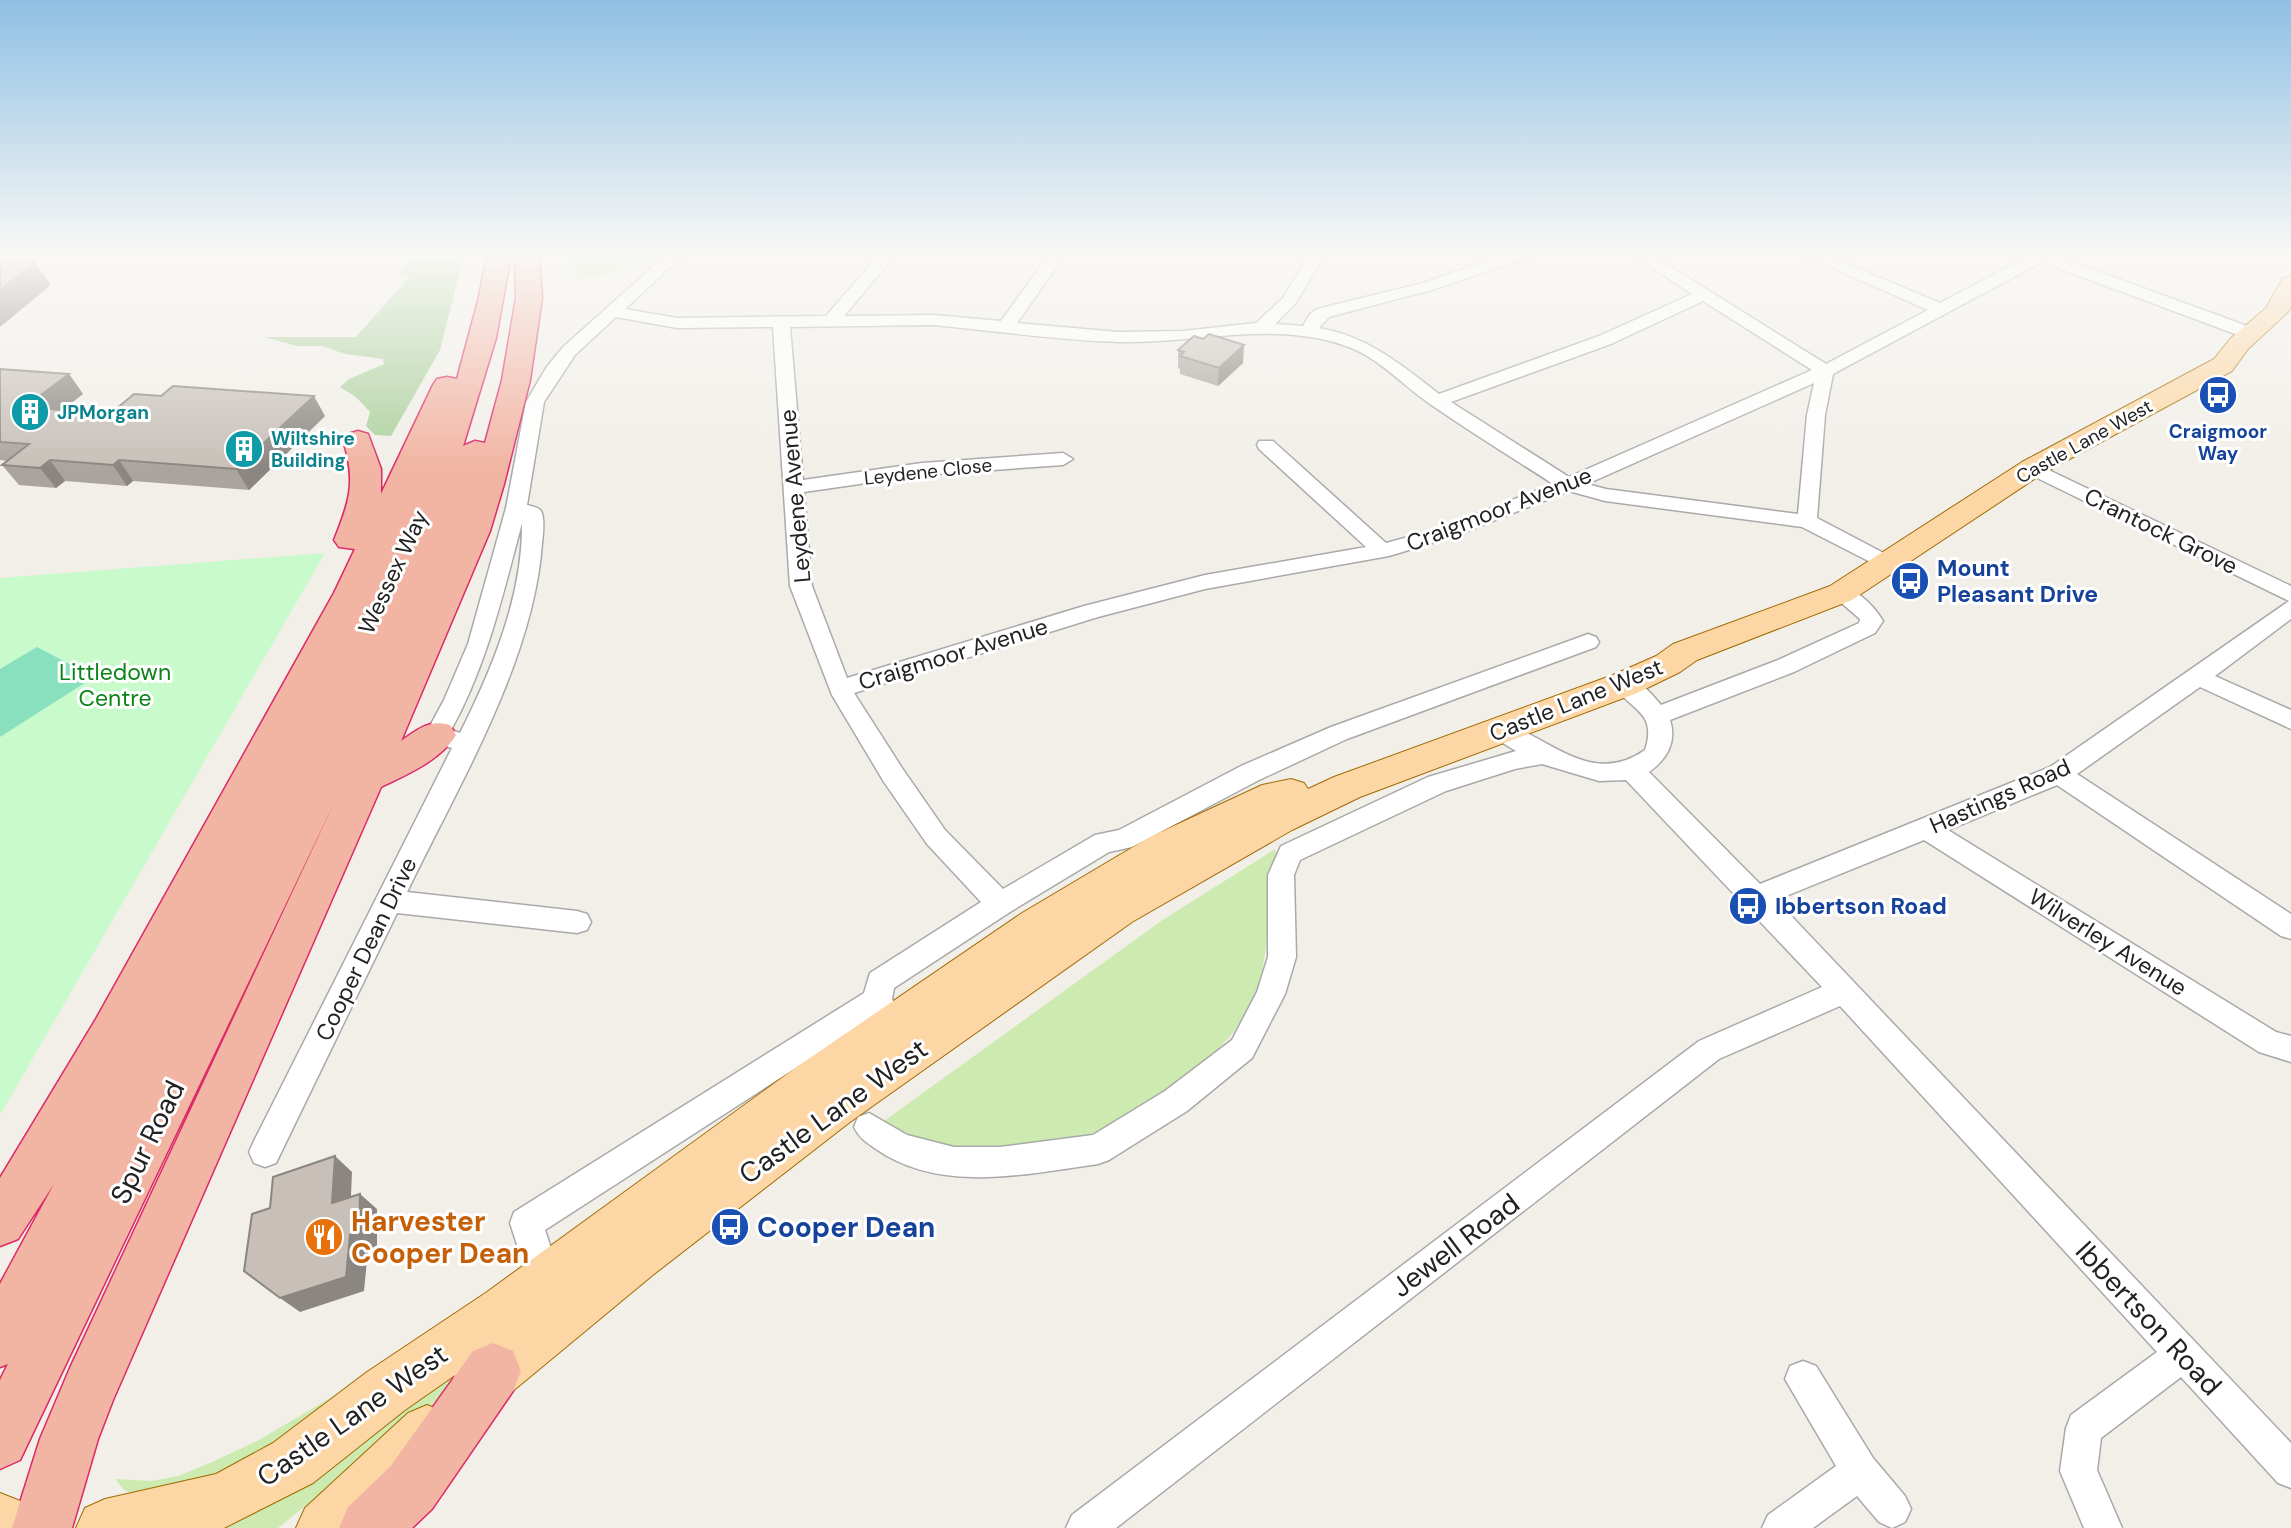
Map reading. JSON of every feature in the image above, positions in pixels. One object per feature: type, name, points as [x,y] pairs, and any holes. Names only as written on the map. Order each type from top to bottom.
[{"type":"highway","name":"Wessex Way","points":[[221,872],[374,616],[414,531],[448,446],[486,326]]},
{"type":"highway","name":"Wessex Way","points":[[295,844],[395,639],[469,466],[485,422],[512,326]]},
{"type":"highway","points":[[42,1528],[69,1439],[90,1388],[436,622],[474,531],[516,380],[526,326]]},
{"type":"highway","points":[[0,1221],[28,1181],[221,872],[272,727],[368,497],[364,457],[358,440]]},
{"type":"highway","points":[[365,778],[452,741]]},
{"type":"highway","name":"Spur Road","points":[[0,1440],[295,844]]},
{"type":"highway","name":"Spur Road","points":[[0,1340],[221,872]]},
{"type":"highway","points":[[369,1528],[411,1488],[494,1371]]},
{"type":"main road","name":"Castle Lane West","points":[[2225,363],[2239,344],[2260,326]]},
{"type":"main road","name":"Castle Lane West","points":[[105,1528],[224,1500],[293,1463],[386,1391],[505,1310],[817,1079],[886,1014],[1037,925],[1134,850],[1275,795],[1348,787],[1625,684],[1668,664],[1685,652],[1841,593],[2032,468],[2225,363],[2249,357],[2273,343],[2291,326]]},
{"type":"main road","name":"Castle Lane West","points":[[325,1528],[494,1371],[636,1256],[834,1107],[1118,910],[1284,837],[1348,787]]},
{"type":"main road","points":[[886,1014],[919,1028],[1063,929],[1118,910]]},
{"type":"main road","points":[[0,1521],[18,1528]]},
{"type":"street","name":"Cooper Dean Drive","points":[[265,1152],[389,901],[452,741],[456,700],[479,643],[516,508],[535,402],[555,368],[596,326]]},
{"type":"street","name":"Leydene Avenue","points":[[781,326],[801,586],[840,689],[936,837],[1000,904]]},
{"type":"street","points":[[1019,326],[1118,337],[1184,336],[1261,328],[1309,331],[1355,343],[1380,357],[1437,401],[1568,485],[1605,495],[1807,521],[1888,564]]},
{"type":"street","points":[[1309,331],[1312,326]]},
{"type":"street","points":[[1437,401],[1605,340],[1635,326]]},
{"type":"street","points":[[1752,326],[1825,371],[1816,415],[1807,521]]},
{"type":"street","name":"Craigmoor Avenue","points":[[840,689],[1092,611],[1205,582],[1382,551],[1448,533],[1568,485],[1825,371],[1908,326]]},
{"type":"street","points":[[2231,326],[2252,334]]},
{"type":"street","points":[[1266,445],[1382,551]]},
{"type":"street","name":"Leydene Close","points":[[794,487],[922,469],[1063,459]]},
{"type":"street","name":"Crantock Grove","points":[[2032,468],[2291,595]]},
{"type":"street","name":"Cooper Dean Drive","points":[[452,741],[495,687],[513,633],[526,581],[533,537],[532,513],[516,508]]},
{"type":"street","name":"Castle Lane West","points":[[1658,715],[1786,666],[1867,628],[1872,621],[1868,614],[1841,593]]},
{"type":"street","name":"Hastings Road","points":[[1756,897],[2059,774],[2291,608]]},
{"type":"street","name":"Castle Lane West","points":[[544,1279],[526,1223],[886,1014],[880,982],[1000,904],[1104,842],[1134,850],[1250,773],[1339,733],[1588,642]]},
{"type":"street","points":[[2198,677],[2291,720]]},
{"type":"street","points":[[1501,731],[1542,755],[1579,768],[1602,772],[1632,770],[1655,755],[1662,728],[1658,715],[1625,684]]},
{"type":"street","name":"Castle Lane West","points":[[1284,837],[1363,821],[1437,784],[1514,760],[1542,755]]},
{"type":"street","name":"Ibbertson Road","points":[[1632,770],[1756,897],[2291,1470]]},
{"type":"street","points":[[2059,774],[2291,928]]},
{"type":"street","name":"Wilverley Avenue","points":[[1927,829],[2269,1044],[2291,1049]]},
{"type":"street","points":[[869,1127],[900,1149],[954,1162],[1000,1162],[1098,1149],[1176,1101],[1242,1049],[1271,994],[1282,957],[1281,875],[1284,837]]},
{"type":"street","points":[[389,901],[577,922]]},
{"type":"street","name":"Jewell Road","points":[[1085,1528],[1709,1050],[1842,992]]},
{"type":"street","points":[[2103,1528],[2078,1471],[2084,1428],[2183,1354]]},
{"type":"street","points":[[1803,1379],[1860,1471],[1892,1509]]},
{"type":"street","points":[[1781,1528],[1860,1471]]},
{"type":"green space","points":[[365,326],[446,326],[440,350],[391,436],[375,435],[366,426],[370,412],[356,397],[340,387],[349,379],[384,364],[383,359],[345,354],[322,346],[297,346],[264,337],[356,337]]},
{"type":"green space","name":"Littledown Centre","points":[[325,553],[0,1115],[0,578]]},
{"type":"green space","points":[[37,647],[94,677],[0,737],[0,669]]},
{"type":"green space","points":[[1275,849],[1278,858],[1264,958],[1250,1006],[1230,1036],[1212,1055],[1166,1092],[1092,1134],[1058,1144],[1033,1147],[959,1148],[935,1145],[900,1136],[880,1124],[1161,921]]},
{"type":"green space","points":[[486,1342],[494,1355],[278,1528],[208,1528]]},
{"type":"green space","points":[[424,1343],[235,1475],[138,1496],[124,1490],[115,1479],[151,1481],[178,1476],[212,1462],[257,1441]]},
{"type":"building","points":[[1209,334],[1244,345],[1219,368],[1180,356],[1184,352],[1178,350],[1194,336],[1203,339]]},
{"type":"building","points":[[0,369],[69,374],[25,407],[110,414],[134,394],[161,396],[173,386],[314,396],[236,469],[119,460],[113,465],[50,460],[40,468],[2,465],[29,444],[0,442]]},
{"type":"building","name":"Harvester Cooper Dean","points":[[335,1156],[332,1203],[360,1194],[359,1231],[350,1235],[346,1277],[280,1298],[244,1271],[252,1214],[270,1208],[273,1177]]},
{"type":"place","name":"Craigmoor Way","points":[[2218,395]]},
{"type":"place","name":"JPMorgan","points":[[30,412]]},
{"type":"place","name":"Wiltshire Building","points":[[244,449]]},
{"type":"place","name":"Mount Pleasant Drive","points":[[1910,581]]},
{"type":"place","name":"Ibbertson Road","points":[[1748,906]]},
{"type":"place","name":"Cooper Dean","points":[[730,1227]]},
{"type":"place","name":"Harvester Cooper Dean","points":[[324,1237]]}]
